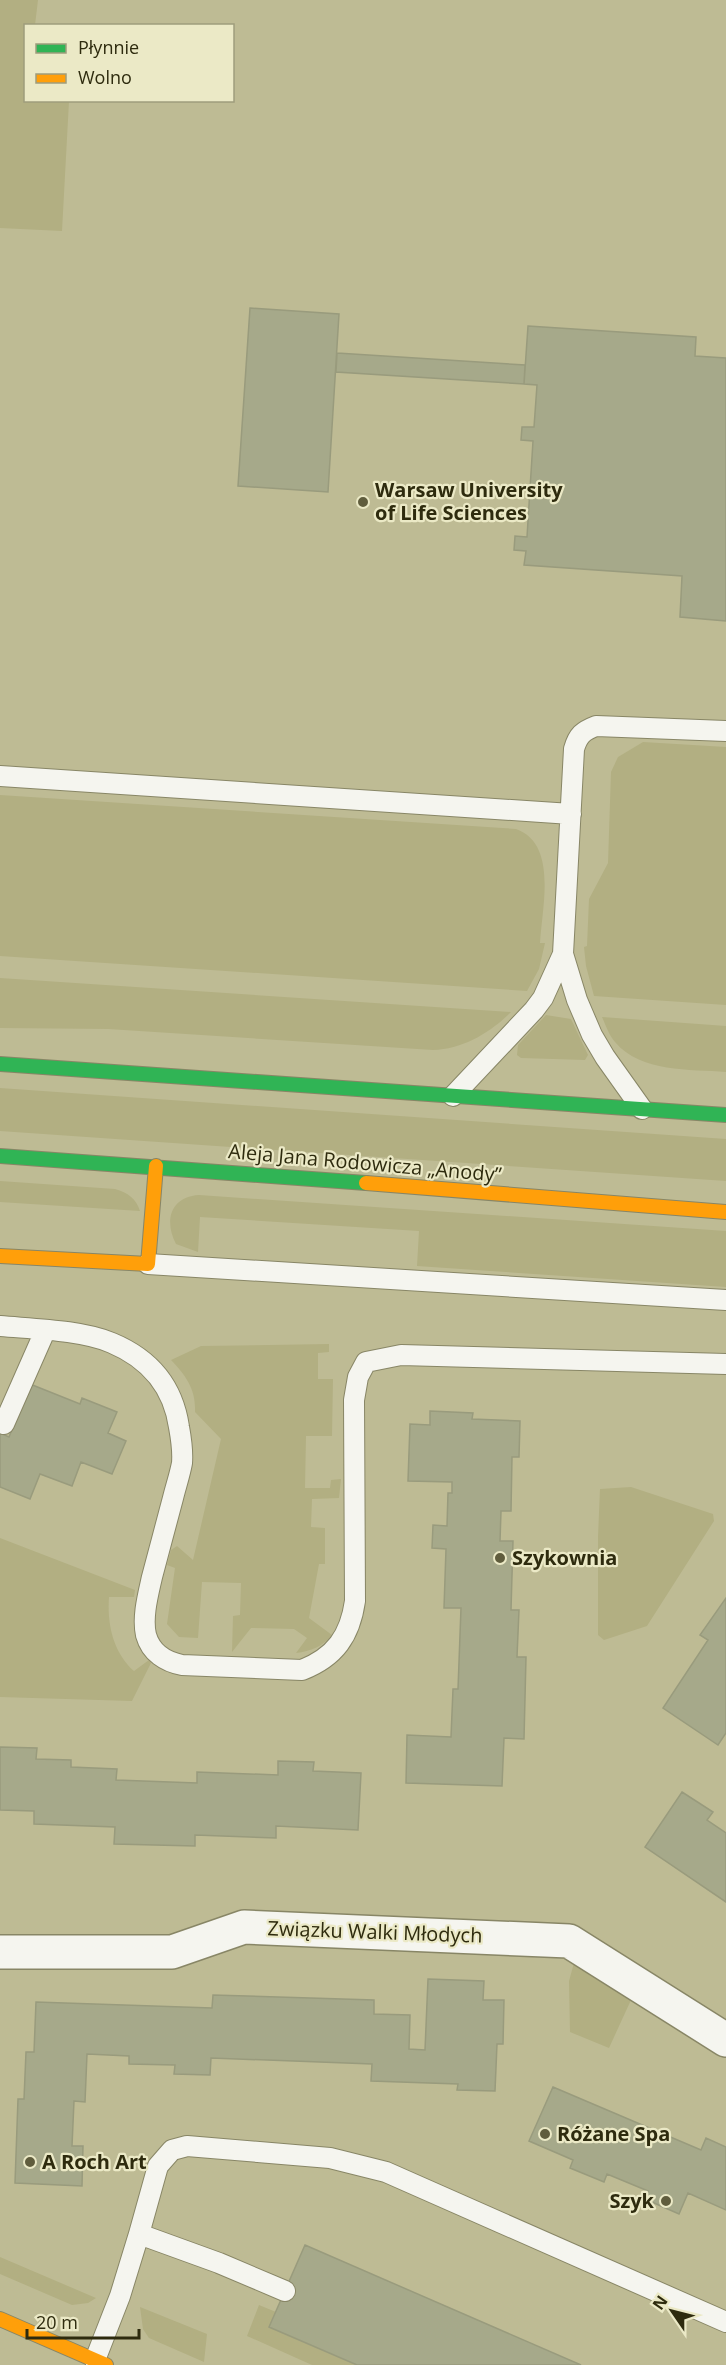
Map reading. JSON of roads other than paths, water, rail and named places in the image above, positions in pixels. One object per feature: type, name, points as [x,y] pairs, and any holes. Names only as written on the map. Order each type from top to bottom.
[{"type":"main road","points":[[0,1064],[726,1115]]},
{"type":"main road","name":"Aleja Jana Rodowicza „Anody”","points":[[0,1156],[156,1166],[726,1212]]},
{"type":"main road","points":[[0,1256],[148,1264],[156,1166]]},
{"type":"main road","points":[[0,2319],[100,2363]]},
{"type":"street","name":"Związku Walki Młodych","points":[[0,1952],[172,1952],[244,1927],[569,1941],[726,2040]]},
{"type":"lane","points":[[642,1109],[592,1035],[577,1000],[563,954],[574,749],[577,738],[585,730],[596,726],[726,731]]},
{"type":"lane","points":[[0,776],[571,814]]},
{"type":"lane","points":[[453,1096],[534,1010],[543,998],[563,954]]},
{"type":"lane","points":[[148,1264],[726,1300]]},
{"type":"lane","points":[[0,1326],[94,1337],[123,1348],[150,1367],[165,1384],[172,1398],[181,1436],[182,1462],[148,1596],[145,1624],[152,1647],[160,1656],[170,1663],[182,1665],[302,1670],[319,1663],[344,1637],[352,1619],[355,1601],[354,1400],[358,1377],[366,1362],[400,1355],[726,1364]]},
{"type":"lane","points":[[4,1424],[45,1331]]},
{"type":"lane","points":[[100,2363],[158,2166],[172,2150],[187,2146],[330,2158],[386,2172],[726,2322]]},
{"type":"lane","points":[[139,2234],[219,2263],[285,2291]]},
{"type":"place","name":"Warsaw University of Life Sciences","points":[[363,502]]},
{"type":"place","name":"Szykownia","points":[[500,1558]]},
{"type":"place","name":"Różane Spa","points":[[545,2134]]},
{"type":"place","name":"A Roch Art","points":[[30,2162]]},
{"type":"place","name":"Szyk","points":[[666,2201]]}]
